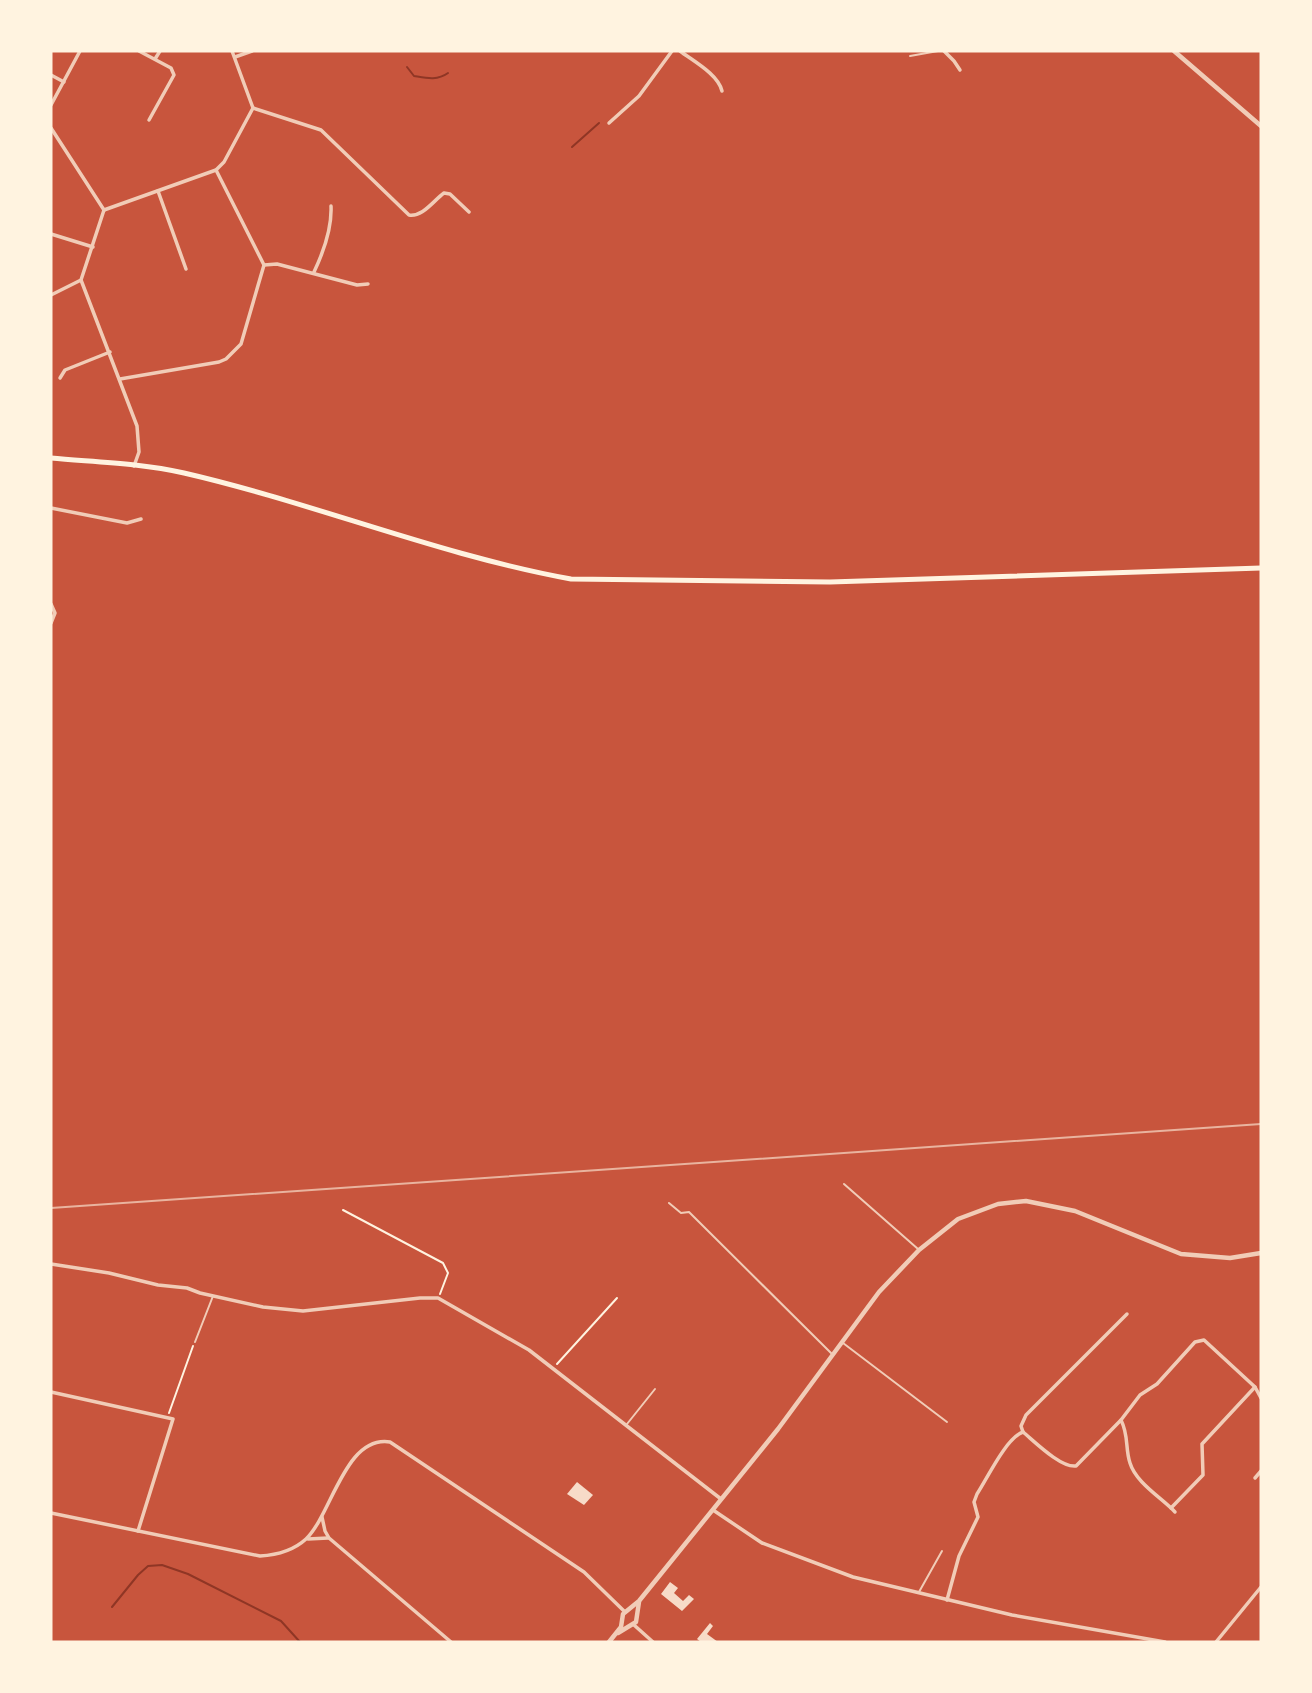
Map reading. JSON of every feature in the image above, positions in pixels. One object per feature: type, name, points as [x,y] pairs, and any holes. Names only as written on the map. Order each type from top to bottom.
[{"type":"main road","points":[[51,458],[180,472],[537,573],[571,579],[830,582],[1261,568]]},
{"type":"street","points":[[51,105],[80,51]]},
{"type":"street","points":[[139,51],[171,68],[174,75],[149,120]]},
{"type":"street","points":[[155,59],[160,51]]},
{"type":"street","points":[[104,210],[216,170],[224,162],[253,108],[232,51]]},
{"type":"street","points":[[234,57],[252,51]]},
{"type":"street","points":[[609,123],[639,96],[672,51]]},
{"type":"street","points":[[680,51],[714,77],[722,91]]},
{"type":"street","points":[[944,51],[960,70]]},
{"type":"street","points":[[1174,51],[1261,126]]},
{"type":"street","points":[[51,75],[64,82]]},
{"type":"street","points":[[253,108],[321,130],[409,215],[420,214],[444,193],[450,194],[469,212]]},
{"type":"street","points":[[51,128],[104,210],[81,280],[139,433],[139,452],[134,466]]},
{"type":"street","points":[[120,379],[226,359],[241,344],[264,265],[216,170]]},
{"type":"street","points":[[158,191],[186,269]]},
{"type":"street","points":[[314,272],[320,261],[331,206]]},
{"type":"street","points":[[51,234],[93,247]]},
{"type":"street","points":[[264,265],[277,264],[357,285],[368,284]]},
{"type":"street","points":[[51,295],[81,280]]},
{"type":"street","points":[[60,378],[65,370],[110,352]]},
{"type":"street","points":[[51,508],[127,523],[141,519]]},
{"type":"street","points":[[51,604],[55,617],[51,623]]},
{"type":"street","points":[[609,1642],[627,1611],[639,1601],[778,1429],[879,1292],[919,1250],[965,1216],[998,1204],[1026,1201],[1075,1211],[1181,1254],[1230,1258],[1261,1253]]},
{"type":"street","points":[[51,1264],[263,1307],[303,1311],[438,1298],[555,1368],[721,1499]]},
{"type":"street","points":[[1127,1314],[1026,1415],[1021,1426],[1023,1432],[1060,1462],[1069,1467],[1076,1466],[1121,1420],[1140,1395],[1157,1384],[1195,1342],[1204,1340],[1255,1387],[1261,1398]]},
{"type":"street","points":[[1171,1508],[1203,1475],[1202,1444],[1255,1387]]},
{"type":"street","points":[[51,1392],[173,1419],[138,1531]]},
{"type":"street","points":[[1121,1420],[1127,1433],[1130,1464],[1139,1477],[1175,1512]]},
{"type":"street","points":[[947,1600],[959,1556],[978,1517],[974,1502],[977,1494],[1009,1443],[1023,1432]]},
{"type":"street","points":[[306,1539],[362,1448],[376,1442],[390,1442],[584,1572],[627,1611],[636,1613]]},
{"type":"street","points":[[1255,1478],[1261,1471]]},
{"type":"street","points":[[713,1510],[752,1538],[853,1577],[1012,1615],[1165,1642]]},
{"type":"street","points":[[51,1513],[260,1556],[279,1554],[306,1539],[329,1538]]},
{"type":"street","points":[[322,1515],[323,1526],[329,1538],[451,1642]]},
{"type":"street","points":[[1216,1642],[1261,1587]]},
{"type":"street","points":[[616,1634],[631,1626],[637,1619],[639,1601]]},
{"type":"street","points":[[622,1622],[653,1642]]},
{"type":"lane","points":[[910,56],[937,51]]},
{"type":"lane","points":[[844,1184],[919,1250]]},
{"type":"lane","points":[[669,1203],[681,1213],[689,1212],[833,1355]]},
{"type":"lane","points":[[195,1342],[213,1295]]},
{"type":"lane","points":[[842,1342],[947,1422]]},
{"type":"lane","points":[[626,1424],[655,1389]]},
{"type":"lane","points":[[918,1593],[942,1551]]},
{"type":"path","points":[[343,1210],[443,1263],[448,1273],[438,1298]]},
{"type":"path","points":[[555,1368],[617,1298]]},
{"type":"building","points":[[577,1482],[593,1495],[584,1505],[567,1494]]},
{"type":"building","points":[[670,1582],[678,1588],[674,1593],[683,1601],[689,1595],[694,1599],[682,1611],[661,1594]]},
{"type":"building","points":[[710,1623],[713,1626],[707,1634],[718,1642],[701,1642],[697,1639]]},
{"type":"waterway","points":[[407,67],[414,76],[423,78],[436,78],[448,73]]},
{"type":"waterway","points":[[572,147],[599,123]]},
{"type":"waterway","points":[[112,1607],[148,1566],[162,1565],[188,1574],[281,1621],[300,1642]]},
{"type":"railway","points":[[51,1208],[1261,1124]]}]
